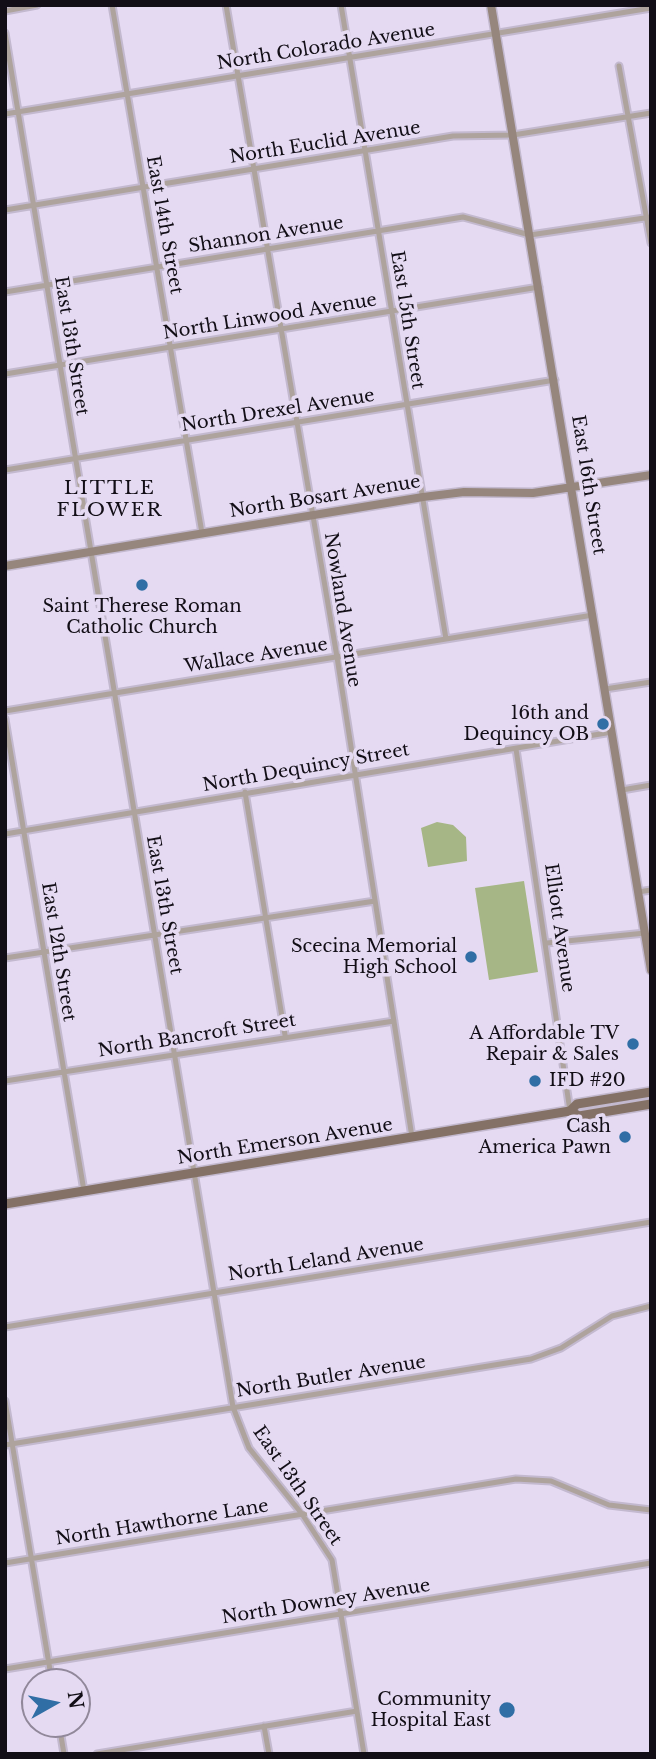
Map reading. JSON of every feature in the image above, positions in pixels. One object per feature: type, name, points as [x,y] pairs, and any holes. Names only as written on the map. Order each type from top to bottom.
[{"type":"main road","name":"East 16th Street","points":[[491,5],[651,970]]},
{"type":"main road","name":"North Bosart Avenue","points":[[5,566],[423,497],[464,492],[526,494],[651,475]]},
{"type":"main road","name":"North Emerson Avenue","points":[[5,1204],[570,1111],[577,1104],[651,1092]]},
{"type":"main road","name":"North Emerson Avenue","points":[[570,1111],[579,1116],[651,1104]]},
{"type":"street","points":[[5,10],[37,5]]},
{"type":"street","name":"East 14th Street","points":[[112,5],[202,533]]},
{"type":"street","name":"Nowland Avenue","points":[[226,5],[337,657],[412,1137]]},
{"type":"street","name":"East 15th Street","points":[[341,5],[446,639]]},
{"type":"street","points":[[609,5],[611,14]]},
{"type":"street","name":"North Colorado Avenue","points":[[5,114],[651,8]]},
{"type":"street","name":"East 13th Street","points":[[5,33],[233,1407],[249,1448],[302,1514],[330,1555],[364,1754]]},
{"type":"street","points":[[620,66],[649,217],[651,243]]},
{"type":"street","name":"North Euclid Avenue","points":[[5,210],[453,136],[513,135],[651,113]]},
{"type":"street","name":"Shannon Avenue","points":[[5,292],[467,217],[530,235]]},
{"type":"street","points":[[530,235],[649,217]]},
{"type":"street","name":"North Linwood Avenue","points":[[5,374],[539,287]]},
{"type":"street","name":"North Drexel Avenue","points":[[5,470],[555,380]]},
{"type":"street","name":"Wallace Avenue","points":[[5,711],[593,615]]},
{"type":"street","points":[[605,690],[651,682]]},
{"type":"street","name":"East 12th Street","points":[[5,719],[84,1191]]},
{"type":"street","name":"North Dequincy Street","points":[[5,834],[612,732]]},
{"type":"street","name":"Elliott Avenue","points":[[516,749],[570,1111]]},
{"type":"street","points":[[622,790],[651,785]]},
{"type":"street","points":[[245,792],[285,1035]]},
{"type":"street","points":[[638,892],[651,890]]},
{"type":"street","points":[[5,958],[375,901]]},
{"type":"street","points":[[547,943],[645,933]]},
{"type":"street","name":"North Bancroft Street","points":[[5,1081],[394,1020]]},
{"type":"street","name":"North Leland Avenue","points":[[5,1327],[651,1222]]},
{"type":"street","name":"North Butler Avenue","points":[[9,1444],[531,1359],[566,1345],[612,1316],[651,1306]]},
{"type":"street","points":[[5,1401],[9,1444],[50,1668]]},
{"type":"street","name":"North Hawthorne Lane","points":[[5,1563],[526,1478],[560,1483],[622,1508],[651,1510]]},
{"type":"street","name":"North Downey Avenue","points":[[5,1669],[651,1563]]},
{"type":"street","points":[[97,1754],[357,1711]]},
{"type":"street","points":[[264,1726],[269,1754]]},
{"type":"street","points":[[158,1744],[160,1754]]},
{"type":"green space","points":[[437,822],[453,825],[466,837],[467,861],[428,867],[421,828]]},
{"type":"green space","points":[[524,881],[538,972],[489,980],[475,888]]},
{"type":"place","name":"Saint Therese Roman Catholic Church","points":[[142,585]]},
{"type":"place","name":"16th and Dequincy OB","points":[[603,724]]},
{"type":"place","name":"Scecina Memorial High School","points":[[471,957]]},
{"type":"place","name":"A Affordable TV Repair & Sales","points":[[633,1044]]},
{"type":"place","name":"IFD #20","points":[[535,1081]]},
{"type":"place","name":"Cash America Pawn","points":[[625,1137]]},
{"type":"place","name":"Community Hospital East","points":[[507,1710]]},
{"type":"district","name":"LITTLE FLOWER","points":[[110,500]]}]
